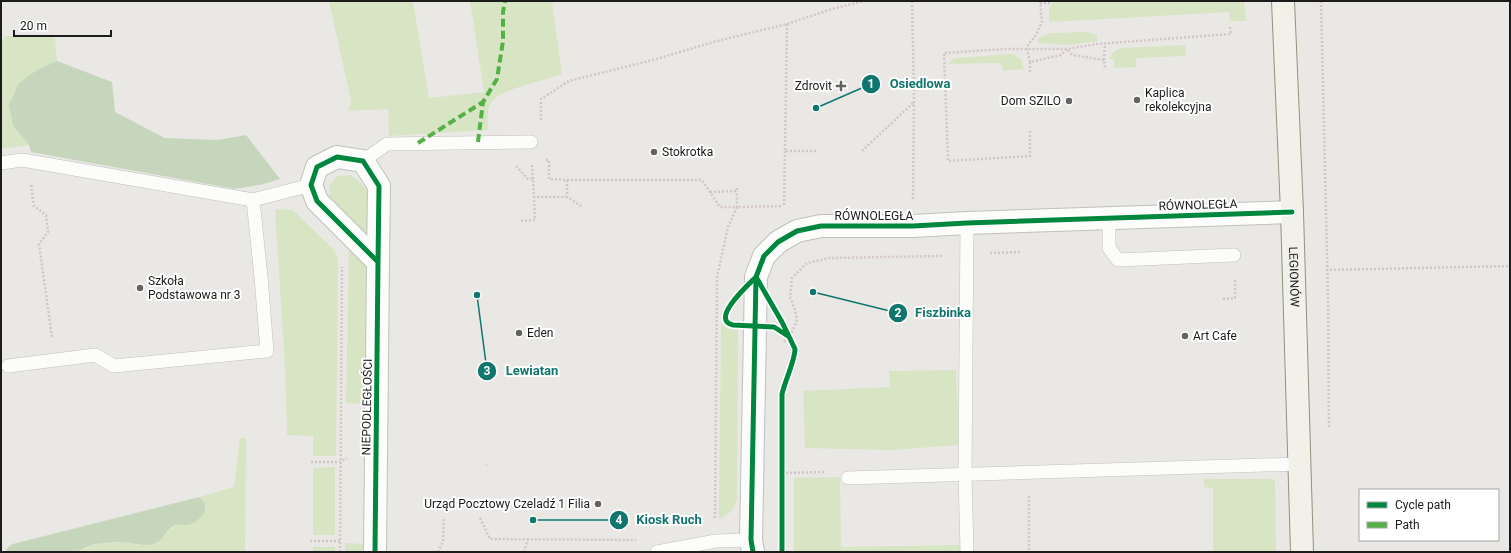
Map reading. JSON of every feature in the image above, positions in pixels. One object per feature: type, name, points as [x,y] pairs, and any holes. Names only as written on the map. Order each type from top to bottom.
[{"type":"street","name":"LEGIONÓW","points":[[1283,1],[1292,212],[1302,552]]},
{"type":"street","points":[[363,161],[337,157],[317,167],[311,185],[317,201],[378,262]]},
{"type":"street","name":"NIEPODLEGŁOŚCI","points":[[363,161],[379,186],[375,552]]},
{"type":"street","name":"RÓWNOLEGŁA","points":[[752,546],[756,277],[764,256],[778,242],[797,231],[820,226],[913,226],[1292,212]]},
{"type":"lane","points":[[363,161],[387,144],[531,142]]},
{"type":"lane","points":[[1,163],[22,160],[253,200],[311,185]]},
{"type":"lane","points":[[8,366],[95,355],[114,366],[267,351],[253,200]]},
{"type":"lane","points":[[1109,218],[1109,248],[1118,260],[1234,255]]},
{"type":"lane","points":[[967,223],[967,552]]},
{"type":"lane","points":[[848,478],[966,476],[1300,464]]},
{"type":"lane","points":[[657,552],[716,541],[752,546]]},
{"type":"lane","points":[[375,552],[385,552]]},
{"type":"path","points":[[521,221],[535,220],[531,142],[542,130],[540,99],[568,81],[787,24],[832,9],[864,1]]},
{"type":"path","points":[[912,1],[914,102],[912,258]]},
{"type":"path","points":[[1030,72],[1030,62],[1027,49],[1042,22],[1040,2],[1049,3],[1050,1]]},
{"type":"path","points":[[1321,1],[1326,270],[1328,297],[1329,428]]},
{"type":"path","points":[[532,160],[549,160],[549,179],[702,180],[720,207],[784,206],[787,24]]},
{"type":"path","points":[[1030,131],[1030,156],[948,161],[944,53],[1005,49],[1066,49],[1105,44],[1231,34],[1230,27]]},
{"type":"path","points":[[1105,44],[1105,68]]},
{"type":"path","points":[[1066,49],[1072,55],[1104,60]]},
{"type":"path","points":[[1030,62],[1060,55],[1066,49]]},
{"type":"path","points":[[862,151],[914,102]]},
{"type":"path","points":[[785,152],[816,151]]},
{"type":"path","points":[[28,161],[34,206],[46,214],[48,232],[39,244],[55,360]]},
{"type":"path","points":[[528,179],[533,179]]},
{"type":"path","points":[[567,180],[567,197]]},
{"type":"path","points":[[710,192],[737,189],[737,207],[728,227],[717,277],[716,541]]},
{"type":"path","points":[[534,197],[567,197],[583,207]]},
{"type":"path","points":[[1223,298],[1236,298],[1234,255]]},
{"type":"path","points":[[340,552],[342,261]]},
{"type":"path","points":[[790,339],[797,320],[790,297],[792,278],[807,263]]},
{"type":"path","points":[[1326,270],[1510,266]]},
{"type":"path","points":[[756,326],[774,327],[790,339]]},
{"type":"path","points":[[785,329],[790,339]]},
{"type":"path","points":[[311,462],[340,462]]},
{"type":"path","points":[[782,472],[806,472]]},
{"type":"path","points":[[1028,473],[1029,552]]},
{"type":"path","points":[[438,552],[443,541],[444,517]]},
{"type":"path","points":[[480,518],[490,539],[636,540]]},
{"type":"path","points":[[524,552],[528,539]]},
{"type":"path","points":[[310,541],[340,541]]},
{"type":"green space","points":[[329,1],[413,1],[429,98],[484,92],[470,1],[552,1],[562,74],[505,92],[498,96],[489,106],[488,130],[389,136],[388,109],[348,111],[351,101]]},
{"type":"green space","points":[[1054,1],[1244,1],[1246,21],[1230,21],[1229,12],[1049,22],[1049,8]]},
{"type":"green space","points":[[1085,32],[1097,35],[1097,41],[1071,45],[1038,43],[1038,38],[1050,33]]},
{"type":"green space","points":[[4,36],[55,37],[57,61],[37,70],[13,126],[29,145],[1,149],[1,39],[4,39]]},
{"type":"green space","points":[[1185,45],[1186,56],[1136,58],[1136,67],[1114,68],[1114,59],[1109,59],[1113,52],[1121,48]]},
{"type":"green space","points":[[1013,54],[1021,59],[1024,69],[1003,71],[1001,63],[948,64],[954,58]]},
{"type":"green space","points":[[57,61],[112,82],[115,112],[165,138],[218,140],[246,135],[280,179],[264,184],[235,189],[31,152],[29,145],[13,126],[9,105],[19,83],[37,70]]},
{"type":"green space","points":[[351,175],[362,184],[369,194],[370,242],[330,199],[329,186],[337,176]]},
{"type":"green space","points":[[275,209],[293,210],[334,250],[338,259],[336,456],[313,456],[313,436],[287,435],[285,367]]},
{"type":"green space","points":[[349,248],[368,268],[367,404],[346,403]]},
{"type":"green space","points":[[721,323],[728,329],[738,330],[737,499],[731,512],[719,519]]},
{"type":"green space","points":[[956,370],[959,445],[892,450],[805,448],[803,391],[890,387],[889,371]]},
{"type":"green space","points":[[240,438],[246,438],[245,552],[61,552],[67,550],[82,550],[97,544],[123,542],[138,545],[155,543],[165,536],[169,530],[203,499],[199,497],[234,487]]},
{"type":"green space","points":[[335,467],[335,535],[313,535],[313,468]]},
{"type":"green space","points":[[840,477],[841,547],[961,545],[961,552],[794,552],[794,478]]},
{"type":"green space","points":[[1204,479],[1275,480],[1276,552],[1213,552],[1213,488],[1204,487]]},
{"type":"green space","points":[[199,497],[205,505],[204,513],[201,517],[197,521],[188,525],[173,526],[157,543],[144,545],[116,542],[95,544],[78,551],[5,552],[8,547],[13,544]]},
{"type":"green space","points":[[345,543],[366,544],[366,552],[345,552]]},
{"type":"green space","points":[[313,547],[335,547],[335,552],[313,552]]},
{"type":"marked path","points":[[478,142],[483,102],[497,79],[503,41],[503,12],[505,1]]},
{"type":"marked path","points":[[418,143],[483,102]]},
{"type":"cycle path","points":[[375,552],[378,262],[317,201],[311,185],[317,167],[337,157],[363,161],[379,186],[378,262]]},
{"type":"cycle path","points":[[753,552],[751,540],[756,277],[764,256],[778,242],[797,231],[821,226],[913,226],[1292,212]]},
{"type":"cycle path","points":[[782,552],[782,394],[795,354],[795,349],[782,322],[756,277],[739,294],[728,309],[725,316],[727,322],[733,325],[774,327],[788,336]]},
{"type":"place","name":"Zdrovit","points":[[841,86]]},
{"type":"place","name":"Kaplica rekolekcyjna","points":[[1137,100]]},
{"type":"place","name":"Dom SZILO","points":[[1069,101]]},
{"type":"place","name":"Osiedlowa","points":[[816,108]]},
{"type":"place","name":"Stokrotka","points":[[654,152]]},
{"type":"place","name":"Szkoła Podstawowa nr 3","points":[[140,288]]},
{"type":"place","name":"Fiszbinka","points":[[813,292]]},
{"type":"place","name":"Lewiatan","points":[[477,295]]},
{"type":"place","name":"Eden","points":[[519,333]]},
{"type":"place","name":"Art Cafe","points":[[1185,336]]},
{"type":"place","name":"Urząd Pocztowy Czeladź 1 Filia","points":[[598,504]]},
{"type":"place","name":"Kiosk Ruch","points":[[533,520]]}]
